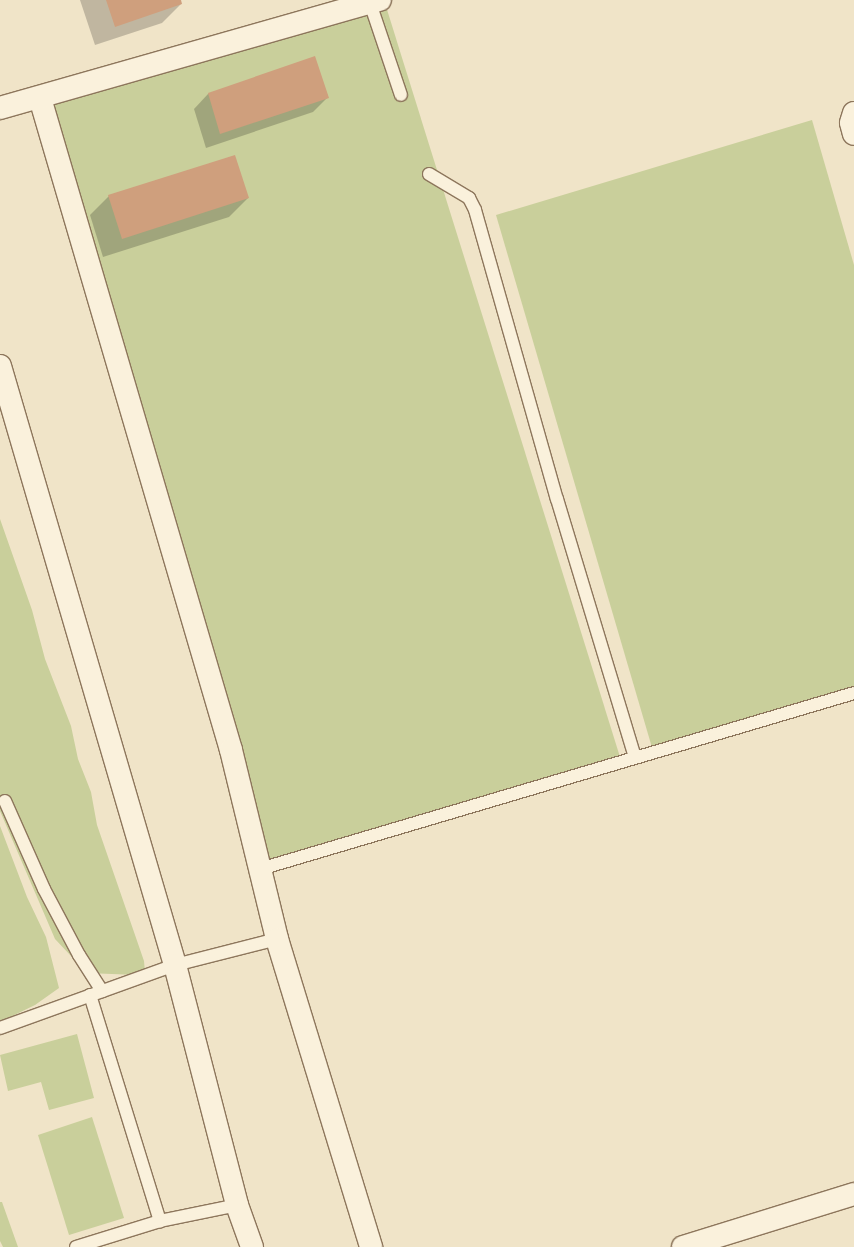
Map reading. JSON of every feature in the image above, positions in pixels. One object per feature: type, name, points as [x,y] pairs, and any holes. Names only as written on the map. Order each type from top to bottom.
[{"type":"street","points":[[0,108],[40,98],[373,1]]},
{"type":"street","points":[[40,98],[231,750],[277,939],[371,1247]]},
{"type":"street","points":[[854,113],[851,123],[854,134]]},
{"type":"street","points":[[0,366],[175,965],[237,1205],[252,1247]]},
{"type":"street","points":[[683,1247],[854,1194]]},
{"type":"lane","points":[[373,1],[401,95]]},
{"type":"lane","points":[[430,174],[469,198],[475,210],[559,507],[635,758]]},
{"type":"lane","points":[[260,869],[854,693]]},
{"type":"lane","points":[[5,801],[44,890],[79,955],[102,991]]},
{"type":"lane","points":[[0,1028],[175,965],[277,939]]},
{"type":"lane","points":[[90,995],[160,1221]]},
{"type":"lane","points":[[76,1247],[160,1221],[237,1205]]},
{"type":"green space","points":[[384,0],[620,757],[270,868],[34,110]]},
{"type":"green space","points":[[812,120],[854,265],[854,690],[653,751],[496,215]]},
{"type":"green space","points":[[0,519],[32,610],[45,659],[71,726],[78,759],[91,792],[97,825],[144,961],[145,972],[137,975],[87,973],[55,939],[0,811]]},
{"type":"green space","points":[[0,826],[27,897],[46,937],[59,988],[35,1005],[0,1022]]},
{"type":"green space","points":[[77,1034],[94,1098],[49,1110],[41,1082],[8,1091],[0,1055]]},
{"type":"green space","points":[[92,1117],[124,1218],[69,1235],[38,1135]]},
{"type":"green space","points":[[0,1202],[2,1202],[18,1247],[3,1247],[0,1241]]},
{"type":"building","points":[[106,0],[181,0],[182,4],[115,27]]},
{"type":"building","points":[[315,56],[329,98],[220,134],[208,93]]},
{"type":"building","points":[[235,155],[249,198],[122,239],[108,195]]}]
